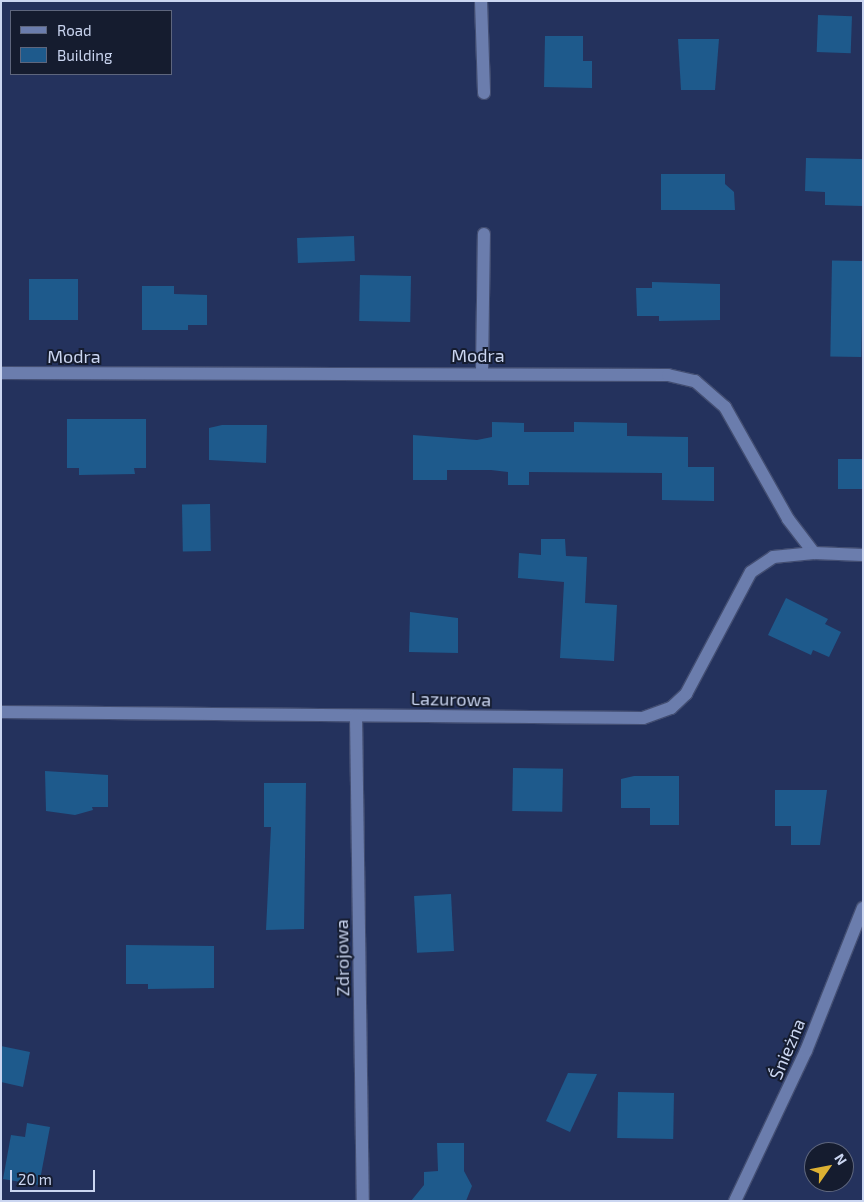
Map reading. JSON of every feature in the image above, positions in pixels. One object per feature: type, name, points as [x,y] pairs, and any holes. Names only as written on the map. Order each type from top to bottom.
[{"type":"street","points":[[481,1],[484,94]]},
{"type":"street","points":[[482,372],[484,234]]},
{"type":"street","name":"Modra","points":[[1,373],[637,371],[695,381],[725,407],[792,525],[814,553]]},
{"type":"street","points":[[814,553],[863,556]]},
{"type":"street","name":"Lazurowa","points":[[1,712],[644,718],[658,714],[679,701],[698,677],[751,572],[773,557],[814,553]]},
{"type":"street","name":"Zdrojowa","points":[[356,716],[363,1201]]},
{"type":"street","name":"Śnieżna","points":[[736,1201],[806,1052],[863,908]]},
{"type":"building","points":[[818,15],[852,16],[851,53],[817,52]]},
{"type":"building","points":[[545,36],[583,36],[583,61],[592,61],[592,88],[544,87]]},
{"type":"building","points":[[678,39],[719,39],[715,90],[681,90]]},
{"type":"building","points":[[806,158],[863,159],[863,206],[825,205],[825,192],[805,191]]},
{"type":"building","points":[[661,174],[725,174],[725,184],[734,192],[735,210],[661,210]]},
{"type":"building","points":[[354,236],[355,261],[298,263],[297,238]]},
{"type":"building","points":[[832,260],[863,261],[861,357],[830,356]]},
{"type":"building","points":[[360,275],[411,276],[410,322],[359,321]]},
{"type":"building","points":[[29,279],[78,279],[78,320],[29,320]]},
{"type":"building","points":[[652,282],[720,284],[720,320],[659,321],[659,316],[637,316],[636,288],[652,288]]},
{"type":"building","points":[[142,286],[174,286],[174,294],[207,295],[207,325],[188,325],[188,330],[142,330]]},
{"type":"building","points":[[67,419],[146,419],[146,468],[134,468],[135,474],[79,475],[79,468],[67,468]]},
{"type":"building","points":[[492,422],[524,423],[524,432],[574,432],[574,422],[627,423],[627,436],[688,437],[688,467],[714,467],[714,501],[662,500],[662,473],[529,472],[529,485],[508,485],[508,472],[447,470],[447,480],[413,480],[413,435],[477,440],[492,437]]},
{"type":"building","points":[[222,425],[267,425],[266,463],[209,460],[209,428]]},
{"type":"building","points":[[838,459],[863,459],[863,489],[838,489]]},
{"type":"building","points":[[182,504],[210,504],[211,551],[183,551]]},
{"type":"building","points":[[541,539],[565,539],[566,556],[587,557],[585,603],[617,605],[614,661],[560,658],[564,582],[518,578],[519,553],[541,555]]},
{"type":"building","points":[[786,598],[828,619],[825,624],[841,632],[829,657],[813,650],[811,655],[768,635]]},
{"type":"building","points":[[410,612],[458,618],[458,653],[409,652]]},
{"type":"building","points":[[513,768],[563,769],[562,812],[512,811]]},
{"type":"building","points":[[45,771],[108,775],[108,807],[92,807],[93,810],[75,815],[46,811]]},
{"type":"building","points":[[634,776],[679,776],[679,825],[650,825],[650,808],[621,808],[621,779]]},
{"type":"building","points":[[264,783],[306,783],[304,929],[266,930],[271,827],[264,827]]},
{"type":"building","points":[[775,790],[827,790],[820,845],[791,845],[791,826],[775,826]]},
{"type":"building","points":[[451,894],[454,951],[417,953],[414,896]]},
{"type":"building","points":[[126,945],[214,946],[214,988],[148,989],[148,984],[126,984]]},
{"type":"building","points":[[1,1046],[30,1052],[23,1087],[1,1082]]},
{"type":"building","points":[[568,1073],[597,1074],[570,1132],[546,1121]]},
{"type":"building","points":[[618,1092],[674,1093],[673,1139],[617,1138]]},
{"type":"building","points":[[27,1123],[50,1127],[39,1185],[3,1179],[11,1135],[25,1137]]},
{"type":"building","points":[[437,1143],[464,1143],[464,1171],[472,1186],[466,1201],[411,1201],[424,1185],[424,1172],[438,1171]]}]
